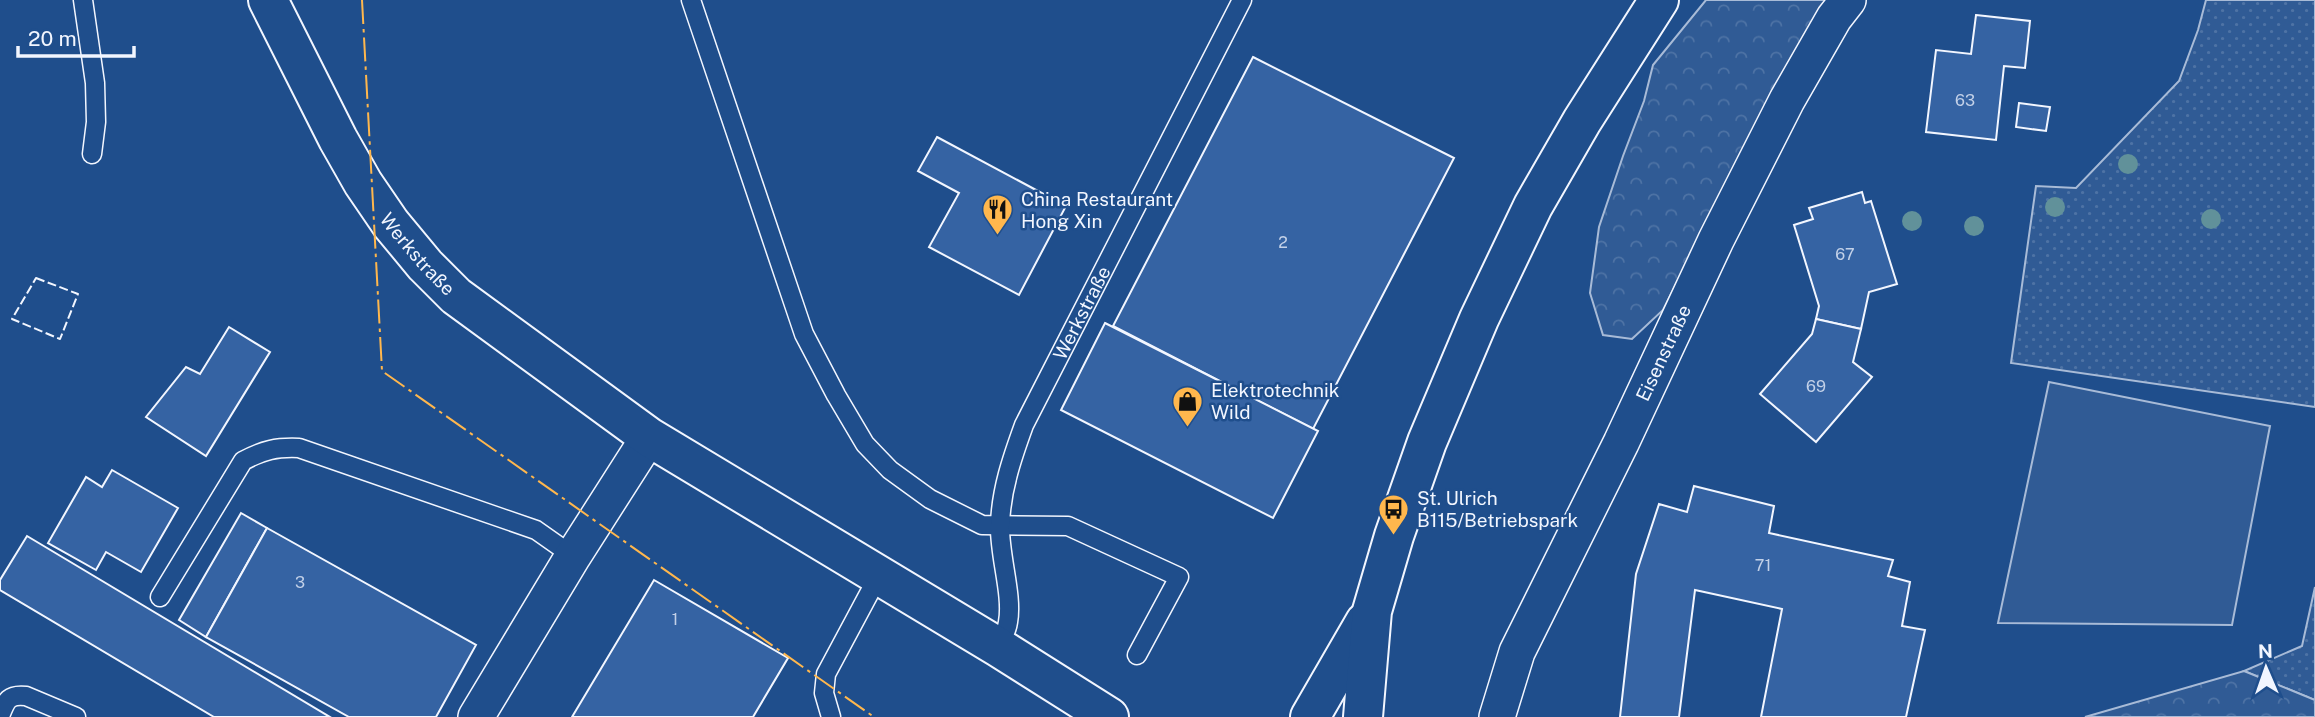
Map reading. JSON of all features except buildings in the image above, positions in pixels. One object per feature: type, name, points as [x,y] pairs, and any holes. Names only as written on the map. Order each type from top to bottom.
[{"type":"street","name":"Werkstraße","points":[[268,0],[363,183],[391,224],[425,265],[456,296],[649,437],[1109,717]]},
{"type":"street","points":[[1363,717],[1372,611],[1394,536],[1427,442],[1479,319],[1533,206],[1582,121],[1659,0]]},
{"type":"street","name":"Eisenstraße","points":[[1497,717],[1517,652],[1621,443],[1716,240],[1787,100],[1834,18],[1848,0]]},
{"type":"street","points":[[476,717],[573,556],[649,437]]},
{"type":"street","points":[[1310,717],[1372,611]]},
{"type":"lane","points":[[83,0],[95,83],[96,122],[92,154]]},
{"type":"lane","points":[[691,0],[804,334],[865,444],[890,470],[930,499],[982,526],[1068,526],[1179,577],[1137,655]]},
{"type":"lane","name":"Werkstraße","points":[[998,647],[1008,625],[1009,610],[1000,527],[1004,487],[1024,425],[1242,0]]},
{"type":"lane","points":[[160,597],[243,461],[277,447],[299,448],[536,530],[573,556]]},
{"type":"lane","points":[[831,717],[824,693],[826,674],[879,575]]},
{"type":"lane","points":[[0,716],[6,700],[18,695],[76,717]]},
{"type":"green space","points":[[1706,0],[1829,0],[1717,203],[1663,310],[1632,339],[1603,335],[1590,293],[1599,227],[1644,101],[1653,65]]},
{"type":"green space","points":[[2206,0],[2315,0],[2315,407],[2011,363],[2036,186],[2076,188],[2179,81]]},
{"type":"green space","points":[[2049,382],[2270,426],[2232,625],[1998,623]]},
{"type":"green space","points":[[2315,587],[2315,700],[2244,671],[2302,646]]},
{"type":"green space","points":[[2244,671],[2315,700],[2315,717],[2085,717]]},
{"type":"fence","points":[[36,278],[78,294],[60,339],[12,319],[36,278]]},
{"type":"power","points":[[362,0],[382,371],[874,717]]},
{"type":"place","name":"China Restaurant Hong Xin","points":[[998,237]]},
{"type":"place","name":"Elektrotechnik Wild","points":[[1188,428]]},
{"type":"place","name":"St. Ulrich B115/Betriebspark","points":[[1394,536]]}]
